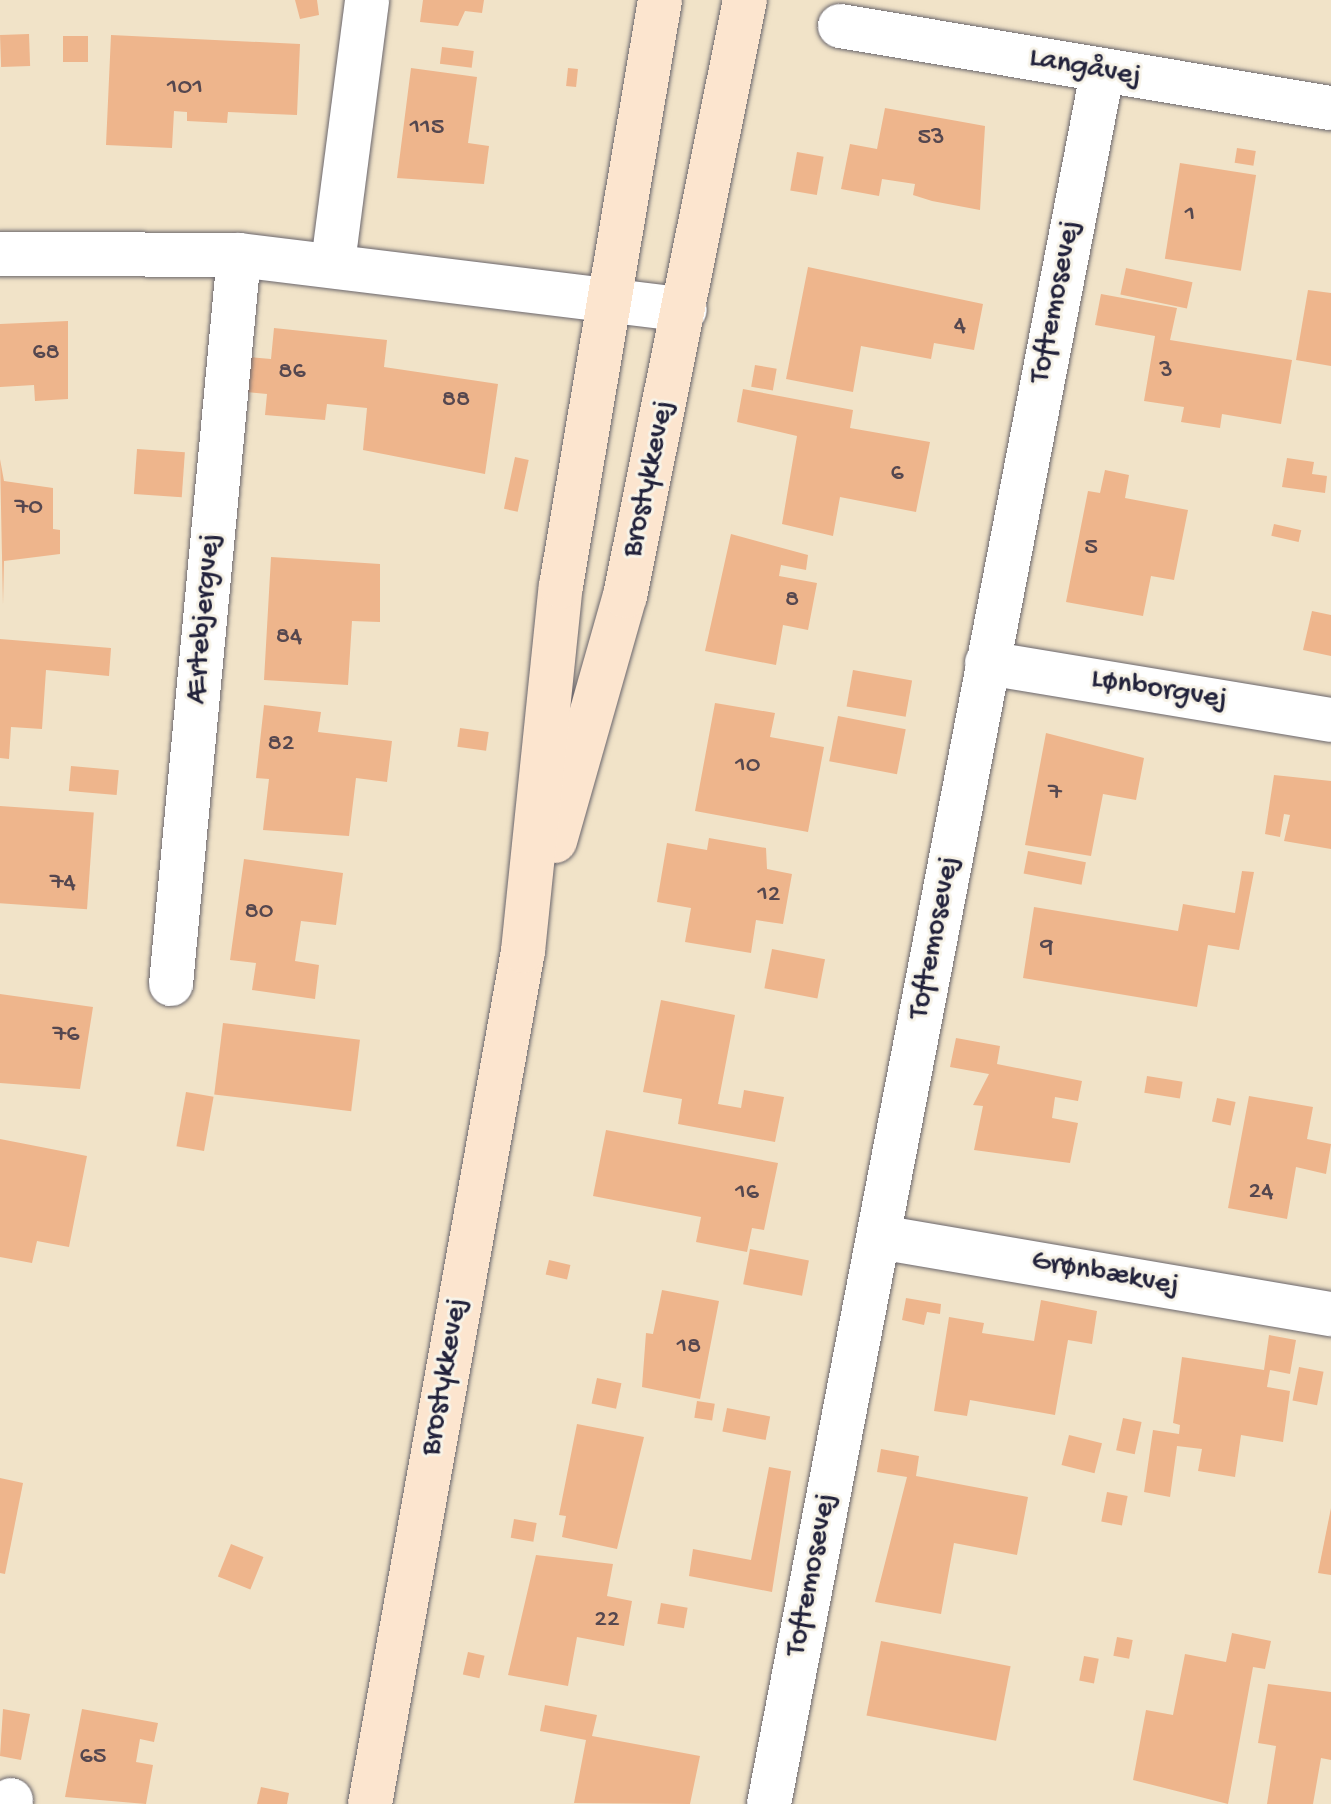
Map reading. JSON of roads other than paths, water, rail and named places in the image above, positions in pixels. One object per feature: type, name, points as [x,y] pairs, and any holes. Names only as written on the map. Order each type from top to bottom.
[{"type":"street","points":[[333,263],[367,0]]},
{"type":"street","name":"Brostykkevej","points":[[370,1804],[523,951],[561,586],[660,0]]},
{"type":"street","name":"Brostykkevej","points":[[523,951],[625,596],[745,0]]},
{"type":"street","name":"Langåvej","points":[[840,26],[1102,73],[1331,108]]},
{"type":"street","name":"Toftemosevej","points":[[769,1804],[1102,73]]},
{"type":"street","points":[[0,254],[239,255],[333,263],[609,296],[685,310]]},
{"type":"street","name":"Ærtebjergvej","points":[[171,984],[239,255]]},
{"type":"street","name":"Lønborgvej","points":[[987,663],[1331,720]]},
{"type":"street","name":"Grønbækvej","points":[[879,1237],[1331,1314]]}]
